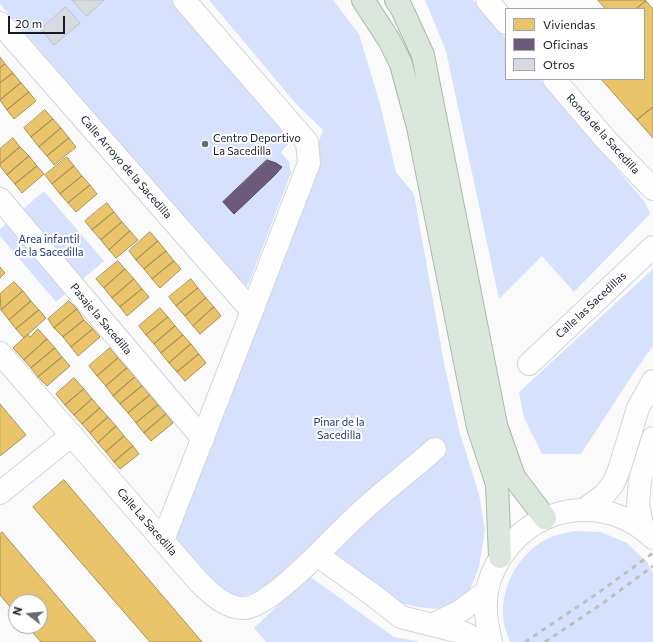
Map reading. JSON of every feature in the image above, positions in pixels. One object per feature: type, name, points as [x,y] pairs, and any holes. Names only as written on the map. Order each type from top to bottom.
[{"type":"highway","points":[[363,0],[389,40],[401,64],[418,127],[478,427],[496,484],[500,557]]},
{"type":"highway","points":[[396,0],[423,55],[496,425],[514,477],[545,518]]},
{"type":"street","points":[[164,540],[309,163],[306,142],[184,0]]},
{"type":"street","points":[[487,0],[505,22]]},
{"type":"street","name":"Calle Arroyo de la Sacedilla","points":[[0,23],[252,311]]},
{"type":"street","name":"Ronda de la Sacedilla","points":[[555,80],[607,141],[653,189]]},
{"type":"street","name":"Pasaje la Sacedilla","points":[[0,198],[202,439]]},
{"type":"street","name":"Calle las Sacedillas","points":[[529,364],[653,247]]},
{"type":"street","name":"Calle La Sacedilla","points":[[0,353],[199,582],[217,599],[235,607],[246,608],[262,602],[282,587],[362,511],[435,449]]},
{"type":"street","points":[[585,509],[604,495],[613,484],[619,470],[638,408],[653,381]]},
{"type":"street","points":[[0,493],[72,435]]},
{"type":"street","points":[[648,533],[638,505],[640,480],[653,438]]},
{"type":"street","points":[[491,642],[486,619],[487,591],[492,573],[500,557],[520,534],[545,518],[564,512],[585,509],[615,514],[648,533]]},
{"type":"street","points":[[317,555],[373,595],[400,617],[464,633],[482,642]]},
{"type":"street","points":[[432,625],[459,612],[487,591]]},
{"type":"green space","name":"Centro Deportivo La Sacedilla","points":[[0,0],[173,0],[292,140],[281,152],[289,162],[291,173],[249,283],[244,289],[0,4]]},
{"type":"green space","name":"Pinar de la Sacedilla","points":[[209,0],[333,0],[359,34],[380,104],[396,172],[414,194],[445,368],[460,434],[479,494],[485,530],[479,567],[469,592],[454,603],[437,609],[417,607],[401,603],[386,590],[318,543],[267,584],[256,591],[238,596],[231,594],[214,581],[175,539],[323,130],[297,105]]},
{"type":"green space","points":[[425,0],[473,0],[505,38],[505,80],[541,80],[645,202],[650,214],[574,292],[542,256],[499,299],[446,51]]},
{"type":"green space","name":"Area infantil de la Sacedilla","points":[[44,191],[104,261],[56,302],[0,236],[0,229]]},
{"type":"green space","points":[[653,269],[653,346],[581,454],[542,454],[524,418],[519,392]]},
{"type":"green space","points":[[574,531],[601,532],[627,543],[647,562],[653,573],[653,642],[510,642],[504,626],[503,611],[507,587],[512,575],[527,554],[536,546],[547,539]]},
{"type":"green space","points":[[309,576],[394,637],[421,642],[266,642],[254,628]]},
{"type":"building: Viviendas","points":[[598,0],[646,1],[637,8],[605,8]]},
{"type":"building: Viviendas","points":[[646,1],[653,9],[653,107],[637,120],[602,80],[645,80],[645,8],[637,8]]},
{"type":"building: Viviendas","points":[[0,57],[5,64],[0,68]]},
{"type":"building: Viviendas","points":[[5,64],[13,73],[0,83],[0,68]]},
{"type":"building: Viviendas","points":[[13,73],[21,83],[0,100],[0,83]]},
{"type":"building: Viviendas","points":[[21,83],[29,92],[7,110],[0,100]]},
{"type":"building: Viviendas","points":[[29,92],[36,101],[14,119],[7,110]]},
{"type":"building: Viviendas","points":[[653,107],[653,138],[637,120]]},
{"type":"building: Viviendas","points":[[45,110],[53,119],[31,137],[24,128]]},
{"type":"building: Viviendas","points":[[53,119],[61,128],[39,147],[31,137]]},
{"type":"building: Viviendas","points":[[61,128],[69,138],[47,156],[39,147]]},
{"type":"building: Viviendas","points":[[13,138],[20,147],[0,164],[0,149]]},
{"type":"building: Viviendas","points":[[69,138],[76,147],[54,165],[47,156]]},
{"type":"building: Viviendas","points":[[20,147],[29,156],[7,175],[0,164]]},
{"type":"building: Viviendas","points":[[29,156],[37,166],[15,184],[7,175]]},
{"type":"building: Viviendas","points":[[67,157],[74,166],[52,184],[45,175]]},
{"type":"building: Viviendas","points":[[37,166],[44,174],[22,193],[15,184]]},
{"type":"building: Viviendas","points":[[74,166],[82,176],[60,194],[52,184]]},
{"type":"building: Viviendas","points":[[82,176],[90,185],[68,203],[60,194]]},
{"type":"building: Viviendas","points":[[90,185],[97,194],[76,212],[68,203]]},
{"type":"building: Viviendas","points":[[107,203],[114,212],[92,230],[85,221]]},
{"type":"building: Viviendas","points":[[114,212],[122,222],[101,240],[92,230]]},
{"type":"building: Viviendas","points":[[122,222],[130,231],[109,250],[101,240]]},
{"type":"building: Viviendas","points":[[130,231],[138,240],[116,258],[109,250]]},
{"type":"building: Viviendas","points":[[150,232],[158,241],[136,260],[129,251]]},
{"type":"building: Viviendas","points":[[158,241],[166,251],[144,269],[136,260]]},
{"type":"building: Viviendas","points":[[166,251],[174,261],[152,279],[144,269]]},
{"type":"building: Viviendas","points":[[118,261],[125,269],[104,288],[96,279]]},
{"type":"building: Viviendas","points":[[174,261],[181,269],[160,288],[152,279]]},
{"type":"building: Viviendas","points":[[0,267],[5,273],[0,278]]},
{"type":"building: Viviendas","points":[[125,269],[134,279],[112,298],[104,288]]},
{"type":"building: Viviendas","points":[[134,279],[142,289],[120,307],[112,298]]},
{"type":"building: Viviendas","points":[[191,279],[198,288],[176,306],[169,297]]},
{"type":"building: Viviendas","points":[[14,282],[23,291],[1,310],[0,294]]},
{"type":"building: Viviendas","points":[[198,288],[206,298],[185,316],[176,306]]},
{"type":"building: Viviendas","points":[[142,289],[149,297],[127,316],[120,307]]},
{"type":"building: Viviendas","points":[[23,291],[31,301],[9,320],[1,310]]},
{"type":"building: Viviendas","points":[[206,298],[214,307],[193,326],[185,316]]},
{"type":"building: Viviendas","points":[[31,301],[39,310],[16,329],[9,320]]},
{"type":"building: Viviendas","points":[[69,301],[77,309],[54,328],[48,319]]},
{"type":"building: Viviendas","points":[[214,307],[221,316],[200,334],[193,326]]},
{"type":"building: Viviendas","points":[[160,308],[168,317],[146,335],[139,326]]},
{"type":"building: Viviendas","points":[[77,309],[84,320],[63,337],[54,328]]},
{"type":"building: Viviendas","points":[[39,310],[46,318],[24,338],[16,329]]},
{"type":"building: Viviendas","points":[[168,317],[175,326],[154,344],[146,335]]},
{"type":"building: Viviendas","points":[[84,320],[93,329],[71,347],[63,337]]},
{"type":"building: Viviendas","points":[[175,326],[183,335],[161,353],[154,344]]},
{"type":"building: Viviendas","points":[[38,329],[47,339],[24,360],[13,348],[28,334],[30,337]]},
{"type":"building: Viviendas","points":[[93,329],[100,337],[78,356],[71,347]]},
{"type":"building: Viviendas","points":[[183,335],[191,344],[169,363],[161,353]]},
{"type":"building: Viviendas","points":[[47,339],[55,348],[31,368],[24,360]]},
{"type":"building: Viviendas","points":[[191,344],[199,354],[177,372],[169,363]]},
{"type":"building: Viviendas","points":[[55,348],[62,357],[38,377],[31,368]]},
{"type":"building: Viviendas","points":[[110,348],[118,358],[97,376],[89,366]]},
{"type":"building: Viviendas","points":[[199,354],[206,363],[185,381],[177,372]]},
{"type":"building: Viviendas","points":[[62,357],[70,366],[47,386],[38,377]]},
{"type":"building: Viviendas","points":[[118,358],[127,368],[106,386],[97,376]]},
{"type":"building: Viviendas","points":[[127,368],[135,377],[113,396],[106,386]]},
{"type":"building: Viviendas","points":[[135,377],[142,386],[120,404],[113,396]]},
{"type":"building: Viviendas","points":[[74,378],[84,389],[65,405],[56,394]]},
{"type":"building: Viviendas","points":[[142,386],[150,395],[128,413],[120,404]]},
{"type":"building: Viviendas","points":[[84,389],[92,399],[74,415],[65,405]]},
{"type":"building: Viviendas","points":[[150,395],[158,405],[136,423],[128,413]]},
{"type":"building: Viviendas","points":[[92,399],[100,408],[82,424],[74,415]]},
{"type":"building: Viviendas","points":[[0,404],[26,435],[0,456]]},
{"type":"building: Viviendas","points":[[158,405],[166,414],[144,433],[136,423]]},
{"type":"building: Viviendas","points":[[100,408],[108,417],[90,433],[82,424]]},
{"type":"building: Viviendas","points":[[166,414],[173,423],[151,441],[144,433]]},
{"type":"building: Viviendas","points":[[108,417],[116,426],[98,443],[90,433]]},
{"type":"building: Viviendas","points":[[116,426],[124,436],[106,452],[98,443]]},
{"type":"building: Viviendas","points":[[124,436],[133,446],[114,462],[106,452]]},
{"type":"building: Viviendas","points":[[133,446],[139,454],[120,469],[114,462]]},
{"type":"building: Viviendas","points":[[64,480],[202,642],[150,642],[33,507]]},
{"type":"building: Viviendas","points":[[2,532],[96,642],[41,642],[34,634],[48,634],[48,594],[8,594],[8,604],[0,595],[0,534]]},
{"type":"building: Oficinas","points":[[267,160],[282,167],[234,214],[223,202]]},
{"type":"building: Otros","points":[[72,0],[104,0],[87,16]]},
{"type":"building: Otros","points":[[66,7],[80,23],[54,45],[41,29]]},
{"type":"railway","points":[[525,642],[598,593],[653,553]]},
{"type":"railway","points":[[545,642],[603,603],[653,566]]},
{"type":"place","name":"Centro Deportivo La Sacedilla","points":[[205,144]]}]
